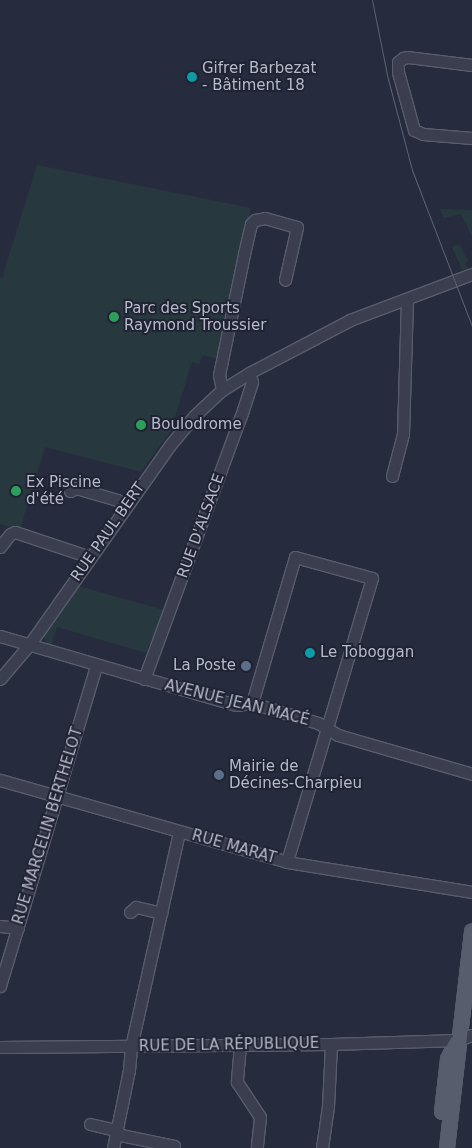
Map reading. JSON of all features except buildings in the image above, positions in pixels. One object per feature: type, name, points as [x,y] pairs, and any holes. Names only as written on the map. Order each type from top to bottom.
[{"type":"main road","points":[[447,1148],[472,931]]},
{"type":"main road","points":[[438,1148],[448,1059],[458,1040]]},
{"type":"street","points":[[472,66],[408,57],[398,62],[398,72],[414,130],[423,134],[472,138]]},
{"type":"street","points":[[222,390],[219,375],[251,224],[255,220],[266,218],[297,227],[285,280]]},
{"type":"street","name":"RUE PAUL BERT","points":[[0,679],[29,645],[176,438],[194,416],[222,390],[249,373],[350,320],[420,295],[430,288],[472,274]]},
{"type":"street","name":"RUE PAUL BERT","points":[[420,295],[432,294],[472,280]]},
{"type":"street","points":[[392,476],[403,434],[407,300]]},
{"type":"street","name":"RUE D'ALSACE","points":[[144,679],[241,416],[252,382],[249,373]]},
{"type":"street","points":[[70,491],[76,488],[117,500],[126,506]]},
{"type":"street","points":[[0,547],[10,534],[16,532],[90,557]]},
{"type":"street","points":[[252,704],[295,557],[372,578],[287,862]]},
{"type":"street","name":"AVENUE JEAN MACÉ","points":[[0,636],[236,705],[252,704],[318,723],[338,735],[472,774]]},
{"type":"street","name":"RUE MARCELIN BERTHELOT","points":[[0,986],[96,665]]},
{"type":"street","name":"RUE MARAT","points":[[0,780],[287,862],[472,892]]},
{"type":"street","points":[[113,1148],[129,1070],[131,1047],[180,832]]},
{"type":"street","points":[[130,912],[136,907],[161,913]]},
{"type":"street","points":[[0,926],[18,928]]},
{"type":"street","name":"RUE DE LA RÉPUBLIQUE","points":[[0,1047],[331,1044],[458,1040],[472,1035]]},
{"type":"street","points":[[322,1148],[328,1106],[331,1044]]},
{"type":"street","points":[[240,1046],[237,1082],[260,1116],[256,1148]]},
{"type":"street","points":[[90,1124],[174,1146],[174,1148]]},
{"type":"shaded area","name":"Parc des Sports Raymond Troussier","points":[[37,165],[251,208],[219,359],[202,355],[199,364],[192,362],[171,430],[141,472],[45,447],[20,530],[0,524],[0,278],[2,278]]},
{"type":"shaded area","points":[[440,209],[472,210],[472,236],[461,214],[444,218]]},
{"type":"shaded area","points":[[459,244],[468,261],[465,265],[469,268],[462,270],[452,247]]},
{"type":"shaded area","points":[[78,586],[164,610],[146,653],[57,627],[51,646],[45,642],[44,632]]},
{"type":"tram line","points":[[372,0],[388,79],[412,170],[472,326]]},
{"type":"place","name":"Gifrer Barbezat - Bâtiment 18","points":[[192,77]]},
{"type":"place","name":"Parc des Sports Raymond Troussier","points":[[114,317]]},
{"type":"place","name":"Boulodrome","points":[[141,425]]},
{"type":"place","name":"Ex Piscine d'été","points":[[16,491]]},
{"type":"place","name":"Le Toboggan","points":[[310,653]]},
{"type":"place","name":"La Poste","points":[[246,666]]},
{"type":"place","name":"Mairie de Décines-Charpieu","points":[[219,775]]}]
